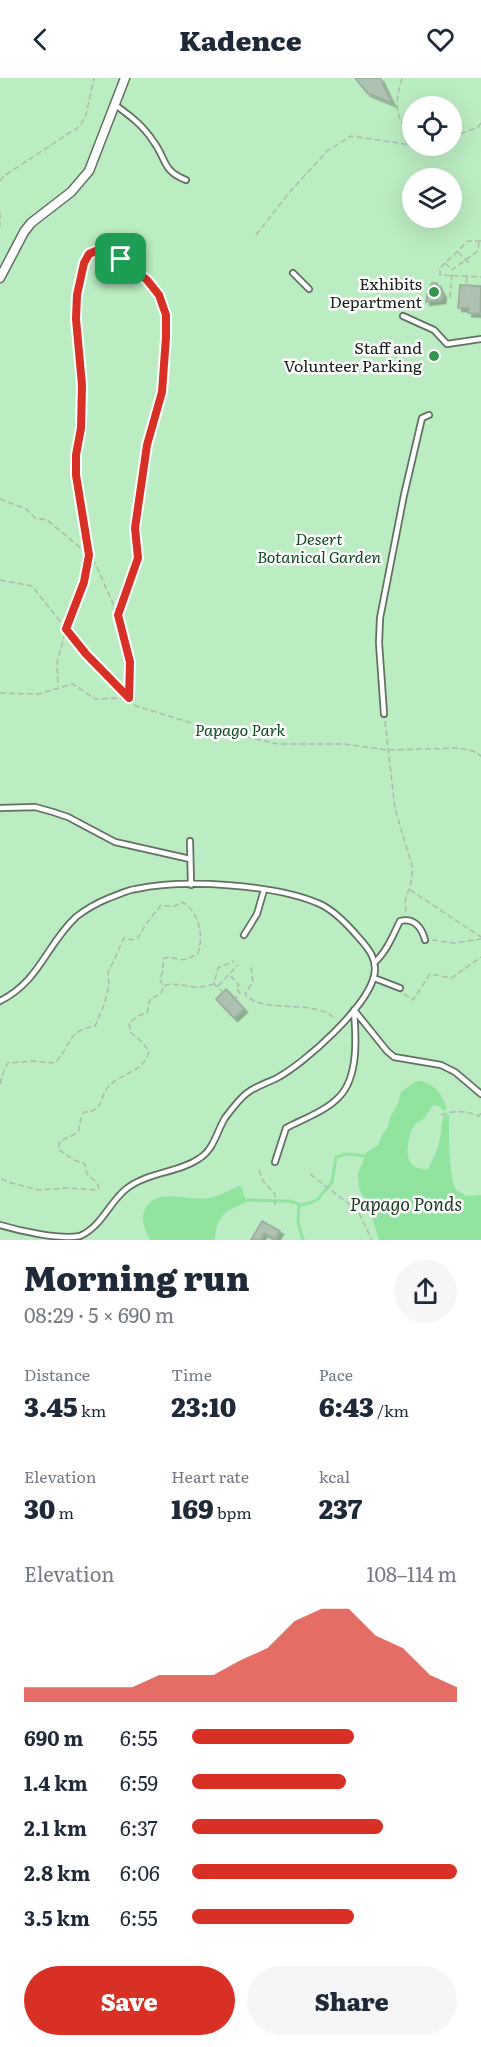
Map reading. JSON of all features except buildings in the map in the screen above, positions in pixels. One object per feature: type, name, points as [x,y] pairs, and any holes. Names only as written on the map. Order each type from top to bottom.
[{"type":"street","points":[[0,278],[31,223],[72,192],[83,180],[95,158],[125,78]]},
{"type":"lane","points":[[114,104],[134,118],[146,132],[155,143],[165,166],[172,173],[186,180]]},
{"type":"lane","points":[[293,273],[309,289]]},
{"type":"lane","points":[[403,316],[434,330],[445,347],[481,339]]},
{"type":"lane","points":[[384,714],[379,643],[380,618],[422,418],[429,415]]},
{"type":"lane","points":[[0,808],[35,807],[68,817],[115,842],[190,859]]},
{"type":"lane","points":[[190,841],[191,885]]},
{"type":"lane","points":[[0,1001],[19,990],[34,974],[69,925],[87,908],[134,889],[231,885],[294,895],[321,905],[345,921],[372,954],[375,962],[374,978],[354,1010],[314,1050],[295,1065],[278,1078],[247,1092],[226,1117],[204,1156],[195,1162],[162,1172],[129,1187],[112,1201],[98,1223],[78,1236],[61,1238],[0,1226]]},
{"type":"lane","points":[[244,935],[258,914],[264,890]]},
{"type":"lane","points":[[375,962],[392,939],[400,921],[407,919],[414,922],[423,932],[425,940]]},
{"type":"lane","points":[[374,978],[400,988]]},
{"type":"lane","points":[[354,1010],[394,1057],[441,1065],[461,1077],[481,1094]]},
{"type":"lane","points":[[275,1162],[286,1128],[330,1104],[340,1096],[348,1084],[357,1041],[354,1010]]},
{"type":"path","points":[[0,181],[4,176],[80,126],[86,115],[94,78]]},
{"type":"path","points":[[401,78],[396,109],[402,120]]},
{"type":"path","points":[[462,133],[478,127],[481,123]]},
{"type":"path","points":[[256,236],[288,194],[327,151],[351,136],[402,143]]},
{"type":"path","points":[[0,213],[0,226]]},
{"type":"path","points":[[452,270],[480,251],[480,241],[468,241],[440,268],[440,275],[481,277]]},
{"type":"path","points":[[58,688],[57,663],[66,629],[84,582],[89,555],[76,475],[76,455],[81,428],[82,385],[76,319],[77,295],[84,263],[89,254],[98,250],[107,251],[121,259],[147,280],[159,295],[166,315],[162,392],[147,445],[135,528],[138,558],[118,615]]},
{"type":"path","points":[[457,251],[470,264]]},
{"type":"path","points":[[445,263],[452,270],[450,298]]},
{"type":"path","points":[[467,276],[466,285],[472,285],[471,292]]},
{"type":"path","points":[[0,499],[26,509],[35,518],[47,520],[89,555],[96,565],[118,615],[130,662],[129,698]]},
{"type":"path","points":[[0,580],[32,586],[86,654],[136,706],[211,729],[278,744],[345,744],[388,750],[459,748],[481,756]]},
{"type":"path","points":[[0,693],[38,694],[73,684],[95,699],[129,698]]},
{"type":"path","points":[[384,714],[395,809],[413,869],[405,902],[407,919]]},
{"type":"path","points":[[409,889],[481,938]]},
{"type":"path","points":[[0,1084],[8,1063],[32,1061],[55,1063],[74,1033],[95,1026],[99,1020],[109,985],[108,973],[124,938],[132,940],[138,938],[161,905],[173,908],[182,902],[195,914],[200,945],[198,953],[186,961],[169,956],[163,959],[160,979],[163,987],[160,996],[150,999],[147,1013],[140,1014],[129,1023],[131,1033],[149,1051],[143,1065],[138,1070],[112,1083],[107,1088],[97,1109],[84,1112],[80,1118],[81,1128],[78,1133],[60,1141],[58,1145],[58,1149],[63,1154],[85,1164],[87,1174],[99,1188],[96,1190],[66,1188],[39,1190],[0,1178]]},
{"type":"path","points":[[425,940],[454,943],[481,938]]},
{"type":"path","points":[[400,988],[406,997],[413,1000],[430,974],[452,978],[481,957]]},
{"type":"path","points":[[214,984],[218,968],[234,961]]},
{"type":"path","points":[[218,987],[238,965]]},
{"type":"path","points":[[251,967],[253,982],[245,994],[249,998],[271,1004],[330,1012],[340,1024]]},
{"type":"path","points":[[227,1007],[240,993],[236,988],[238,985],[229,974]]},
{"type":"path","points":[[163,987],[169,984],[202,987],[214,984]]},
{"type":"path","points":[[214,984],[224,993]]},
{"type":"path","points":[[441,1115],[465,1111],[479,1116],[481,1113]]},
{"type":"path","points":[[259,1170],[263,1181],[275,1194],[275,1205]]},
{"type":"path","points":[[310,1174],[347,1200],[358,1211],[372,1240]]},
{"type":"green space","name":"Papago Park","points":[[0,78],[481,78],[481,1240],[0,1240]]},
{"type":"water","name":"Papago Ponds","points":[[417,1081],[433,1086],[447,1110],[444,1111],[439,1106],[433,1105],[424,1118],[415,1124],[408,1144],[409,1159],[416,1167],[428,1169],[439,1143],[443,1116],[449,1114],[449,1153],[453,1182],[456,1190],[467,1196],[481,1195],[481,1240],[379,1240],[371,1214],[359,1188],[358,1173],[367,1152],[378,1145],[388,1127],[401,1092]]},
{"type":"water","points":[[239,1186],[246,1200],[245,1203],[222,1216],[217,1226],[215,1240],[150,1240],[143,1217],[150,1202],[165,1196],[209,1198]]},
{"type":"waterway","points":[[246,1200],[290,1201],[301,1205],[310,1203],[318,1199],[332,1182],[336,1157],[347,1154],[365,1156]]},
{"type":"waterway","points":[[299,1204],[298,1222],[303,1240]]},
{"type":"place","name":"Exhibits Department","points":[[434,292]]},
{"type":"place","name":"Staff and Volunteer Parking","points":[[434,356]]},
{"type":"route","points":[[98,250],[107,251],[121,259],[147,280],[159,295],[166,315],[162,392],[147,445],[135,528],[138,558],[118,615],[130,662],[129,698],[86,654],[66,629],[84,582],[89,555],[76,475],[76,455],[81,428],[82,385],[76,319],[77,295],[84,263],[89,254],[98,250]]},
{"type":"park label","name":"Desert Botanical Garden","points":[[319,547]]}]
